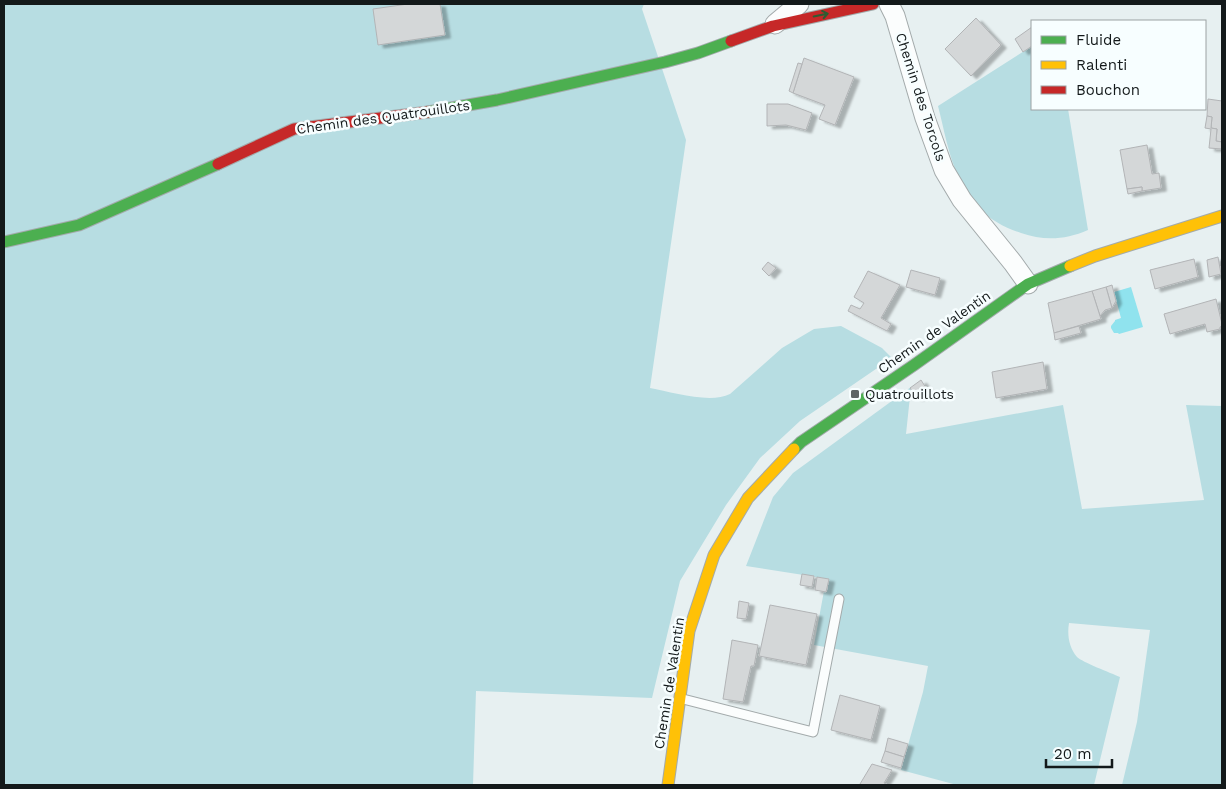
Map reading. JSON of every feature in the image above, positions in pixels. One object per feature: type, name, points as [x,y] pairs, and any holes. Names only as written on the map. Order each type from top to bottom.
[{"type":"street","name":"Chemin des Quatrouillots","points":[[773,26],[799,4]]},
{"type":"street","name":"Chemin des Quatrouillots","points":[[4,242],[79,225],[189,178],[294,129],[415,114],[497,100],[665,62],[698,53],[773,26],[873,4]]},
{"type":"street","name":"Chemin des Torcols","points":[[890,4],[925,118],[944,170],[962,200],[1028,284]]},
{"type":"street","name":"Chemin de Valentin","points":[[668,785],[689,631],[714,555],[748,498],[801,442],[1028,284],[1095,256],[1222,216]]},
{"type":"lane","points":[[680,698],[814,732],[839,599]]},
{"type":"shaded area","points":[[4,4],[644,4],[642,9],[686,140],[650,388],[702,398],[722,397],[730,394],[782,348],[814,329],[841,326],[882,348],[892,358],[800,421],[760,458],[726,505],[680,581],[652,698],[476,691],[473,785],[4,785]]},
{"type":"shaded area","points":[[1031,47],[1031,110],[1068,110],[1088,230],[1071,236],[1054,238],[1030,236],[1004,226],[978,208],[961,182],[955,168],[938,106]]},
{"type":"shaded area","points":[[911,387],[906,434],[1063,405],[1082,509],[1204,500],[1186,405],[1222,406],[1222,785],[1122,785],[1137,722],[1150,630],[1069,623],[1069,641],[1077,657],[1120,677],[1094,785],[957,785],[901,770],[923,692],[928,666],[814,645],[824,591],[827,592],[829,579],[746,566],[773,497],[793,473]]},
{"type":"water","points":[[1131,287],[1143,327],[1119,334],[1114,333],[1111,326],[1115,320],[1121,318],[1114,292]]},
{"type":"building","points":[[408,4],[440,4],[445,35],[378,45],[373,9]]},
{"type":"building","points":[[976,18],[1001,45],[971,76],[945,49]]},
{"type":"building","points":[[1031,28],[1031,47],[1023,52],[1015,39]]},
{"type":"building","points":[[804,58],[854,77],[835,125],[819,119],[825,105],[793,93]]},
{"type":"building","points":[[798,63],[802,64],[793,93],[789,91]]},
{"type":"building","points":[[1208,99],[1222,101],[1222,142],[1216,141],[1217,129],[1211,128],[1212,117],[1207,116]]},
{"type":"building","points":[[767,104],[788,104],[812,113],[806,130],[786,125],[767,126]]},
{"type":"building","points":[[1207,116],[1212,117],[1211,128],[1217,129],[1216,141],[1222,142],[1222,149],[1209,148],[1211,129],[1205,128]]},
{"type":"building","points":[[1147,145],[1152,174],[1159,173],[1161,188],[1142,191],[1142,187],[1127,189],[1120,150]]},
{"type":"building","points":[[1142,187],[1142,191],[1128,194],[1127,189]]},
{"type":"building","points":[[1218,257],[1221,274],[1209,277],[1207,260]]},
{"type":"building","points":[[1194,259],[1198,277],[1155,289],[1150,270]]},
{"type":"building","points":[[768,262],[776,268],[769,276],[762,269]]},
{"type":"building","points":[[911,270],[940,278],[935,295],[906,287]]},
{"type":"building","points":[[868,271],[900,285],[881,318],[891,324],[887,331],[848,311],[851,305],[860,309],[864,303],[854,297]]},
{"type":"building","points":[[1112,285],[1116,301],[1112,308],[1106,287]]},
{"type":"building","points":[[1106,287],[1112,308],[1105,310],[1100,316],[1092,291]]},
{"type":"building","points":[[1092,291],[1101,319],[1054,333],[1048,303]]},
{"type":"building","points":[[1216,299],[1222,324],[1220,329],[1207,332],[1205,324],[1170,334],[1164,314]]},
{"type":"building","points":[[1079,326],[1081,333],[1055,340],[1054,333]]},
{"type":"building","points":[[1043,362],[1047,389],[996,398],[992,372]]},
{"type":"building","points":[[921,380],[928,391],[917,398],[910,388]]},
{"type":"building","points":[[802,574],[814,576],[812,587],[800,585]]},
{"type":"building","points":[[817,577],[829,579],[826,592],[815,590]]},
{"type":"building","points":[[739,601],[749,603],[746,619],[737,618]]},
{"type":"building","points":[[770,605],[817,614],[806,665],[759,656]]},
{"type":"building","points":[[732,640],[758,645],[743,702],[723,699]]},
{"type":"building","points":[[840,695],[880,706],[871,740],[831,730]]},
{"type":"building","points":[[888,738],[908,744],[904,757],[885,751]]},
{"type":"building","points":[[885,751],[904,757],[901,768],[881,762]]},
{"type":"building","points":[[872,764],[892,770],[884,783],[888,785],[860,784]]},
{"type":"traffic: fast","points":[[428,112],[497,100],[665,62],[731,41]]},
{"type":"traffic: fast","points":[[4,242],[79,225],[218,164]]},
{"type":"traffic: fast","points":[[794,449],[801,442],[1028,284],[1070,266]]},
{"type":"traffic: slow","points":[[1070,266],[1095,256],[1222,216]]},
{"type":"traffic: slow","points":[[668,785],[689,631],[714,555],[748,498],[794,449]]},
{"type":"traffic: jam","points":[[731,41],[773,26],[873,4]]},
{"type":"traffic: jam","points":[[218,164],[294,129],[428,112]]},
{"type":"place","name":"Quatrouillots","points":[[855,394]]}]
